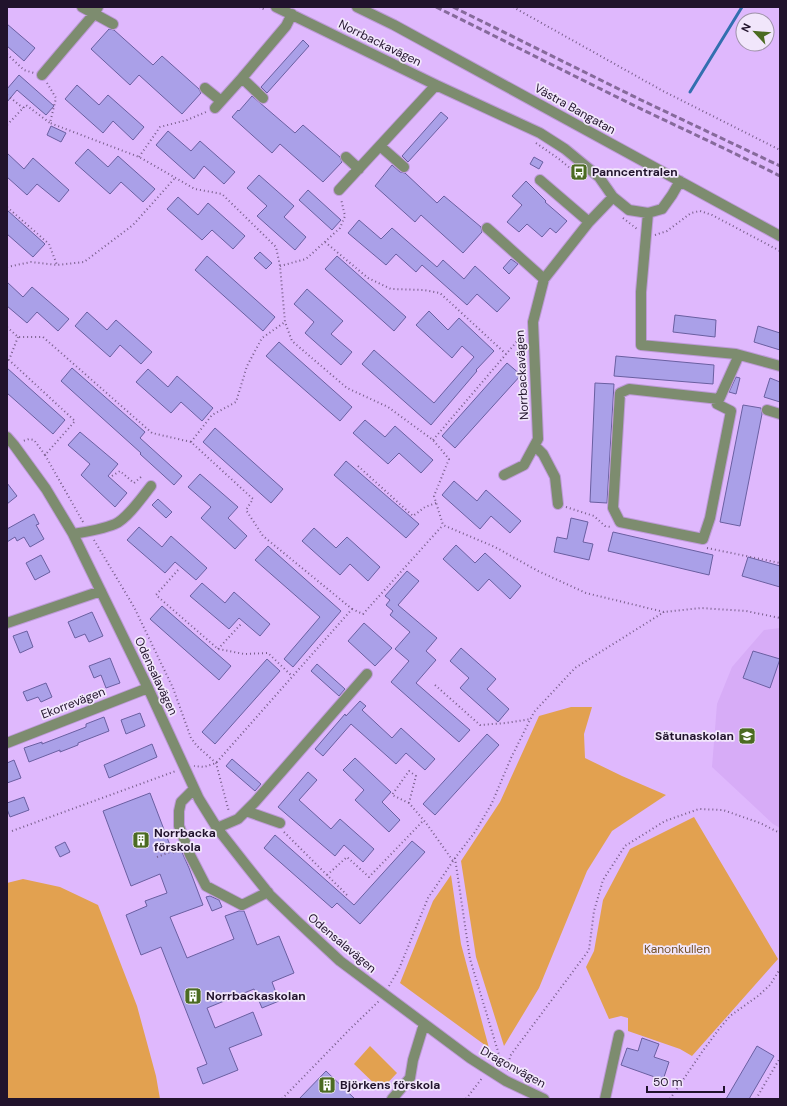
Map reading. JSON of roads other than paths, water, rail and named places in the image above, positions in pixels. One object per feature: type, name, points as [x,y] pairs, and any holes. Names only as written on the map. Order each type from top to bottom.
[{"type":"street","points":[[82,7],[96,10],[113,24]]},
{"type":"street","name":"Västra Bangatan","points":[[357,7],[401,29],[680,180],[780,236]]},
{"type":"street","points":[[42,76],[96,10]]},
{"type":"street","name":"Norrbackavägen","points":[[274,10],[292,14],[436,85],[540,133],[565,149],[599,177],[613,197],[629,210],[648,213]]},
{"type":"street","points":[[205,88],[218,105],[286,26],[292,14]]},
{"type":"street","points":[[242,78],[264,98]]},
{"type":"street","points":[[339,190],[436,85]]},
{"type":"street","points":[[380,146],[404,167]]},
{"type":"street","points":[[346,157],[359,169]]},
{"type":"street","points":[[540,180],[589,222]]},
{"type":"street","points":[[680,180],[662,209],[648,213],[641,292],[641,344],[739,354],[780,366]]},
{"type":"street","name":"Norrbackavägen","points":[[504,475],[524,465],[538,439],[533,322],[544,279],[589,222],[613,197]]},
{"type":"street","points":[[487,228],[544,279]]},
{"type":"street","points":[[720,399],[629,389],[620,393],[613,508],[620,522],[703,539],[710,518],[731,411],[717,404],[720,399],[739,354]]},
{"type":"street","points":[[766,410],[780,414]]},
{"type":"street","name":"Odensalavägen","points":[[7,437],[46,489],[73,534],[148,688],[194,789],[217,828],[268,892],[340,961],[470,1058]]},
{"type":"street","points":[[535,446],[543,454],[555,477],[558,504]]},
{"type":"street","points":[[73,534],[116,524],[123,519],[151,486]]},
{"type":"street","points":[[7,623],[101,591]]},
{"type":"street","points":[[217,828],[238,819],[246,811],[367,674]]},
{"type":"street","name":"Ekorrevägen","points":[[7,743],[148,688]]},
{"type":"street","points":[[194,789],[181,802],[179,811],[179,826],[190,855],[206,886],[242,905],[268,892]]},
{"type":"street","points":[[246,811],[276,821]]},
{"type":"street","points":[[392,1099],[410,1078],[413,1060],[424,1024]]},
{"type":"street","points":[[605,1099],[620,1035]]},
{"type":"street","name":"Dragonvägen","points":[[470,1058],[506,1081],[544,1099]]},
{"type":"waterway","points":[[690,92],[742,7]]},
{"type":"railway","points":[[436,7],[780,176]]},
{"type":"railway","points":[[453,7],[641,100],[780,166]]},
{"type":"place","name":"Panncentralen","points":[[579,172]]},
{"type":"place","name":"Sätunaskolan","points":[[747,736]]},
{"type":"place","name":"Norrbacka förskola","points":[[141,840]]},
{"type":"place","name":"Norrbackaskolan","points":[[193,996]]},
{"type":"place","name":"Björkens förskola","points":[[327,1085]]},
{"type":"park label","name":"Kanonkullen","points":[[677,949]]}]
